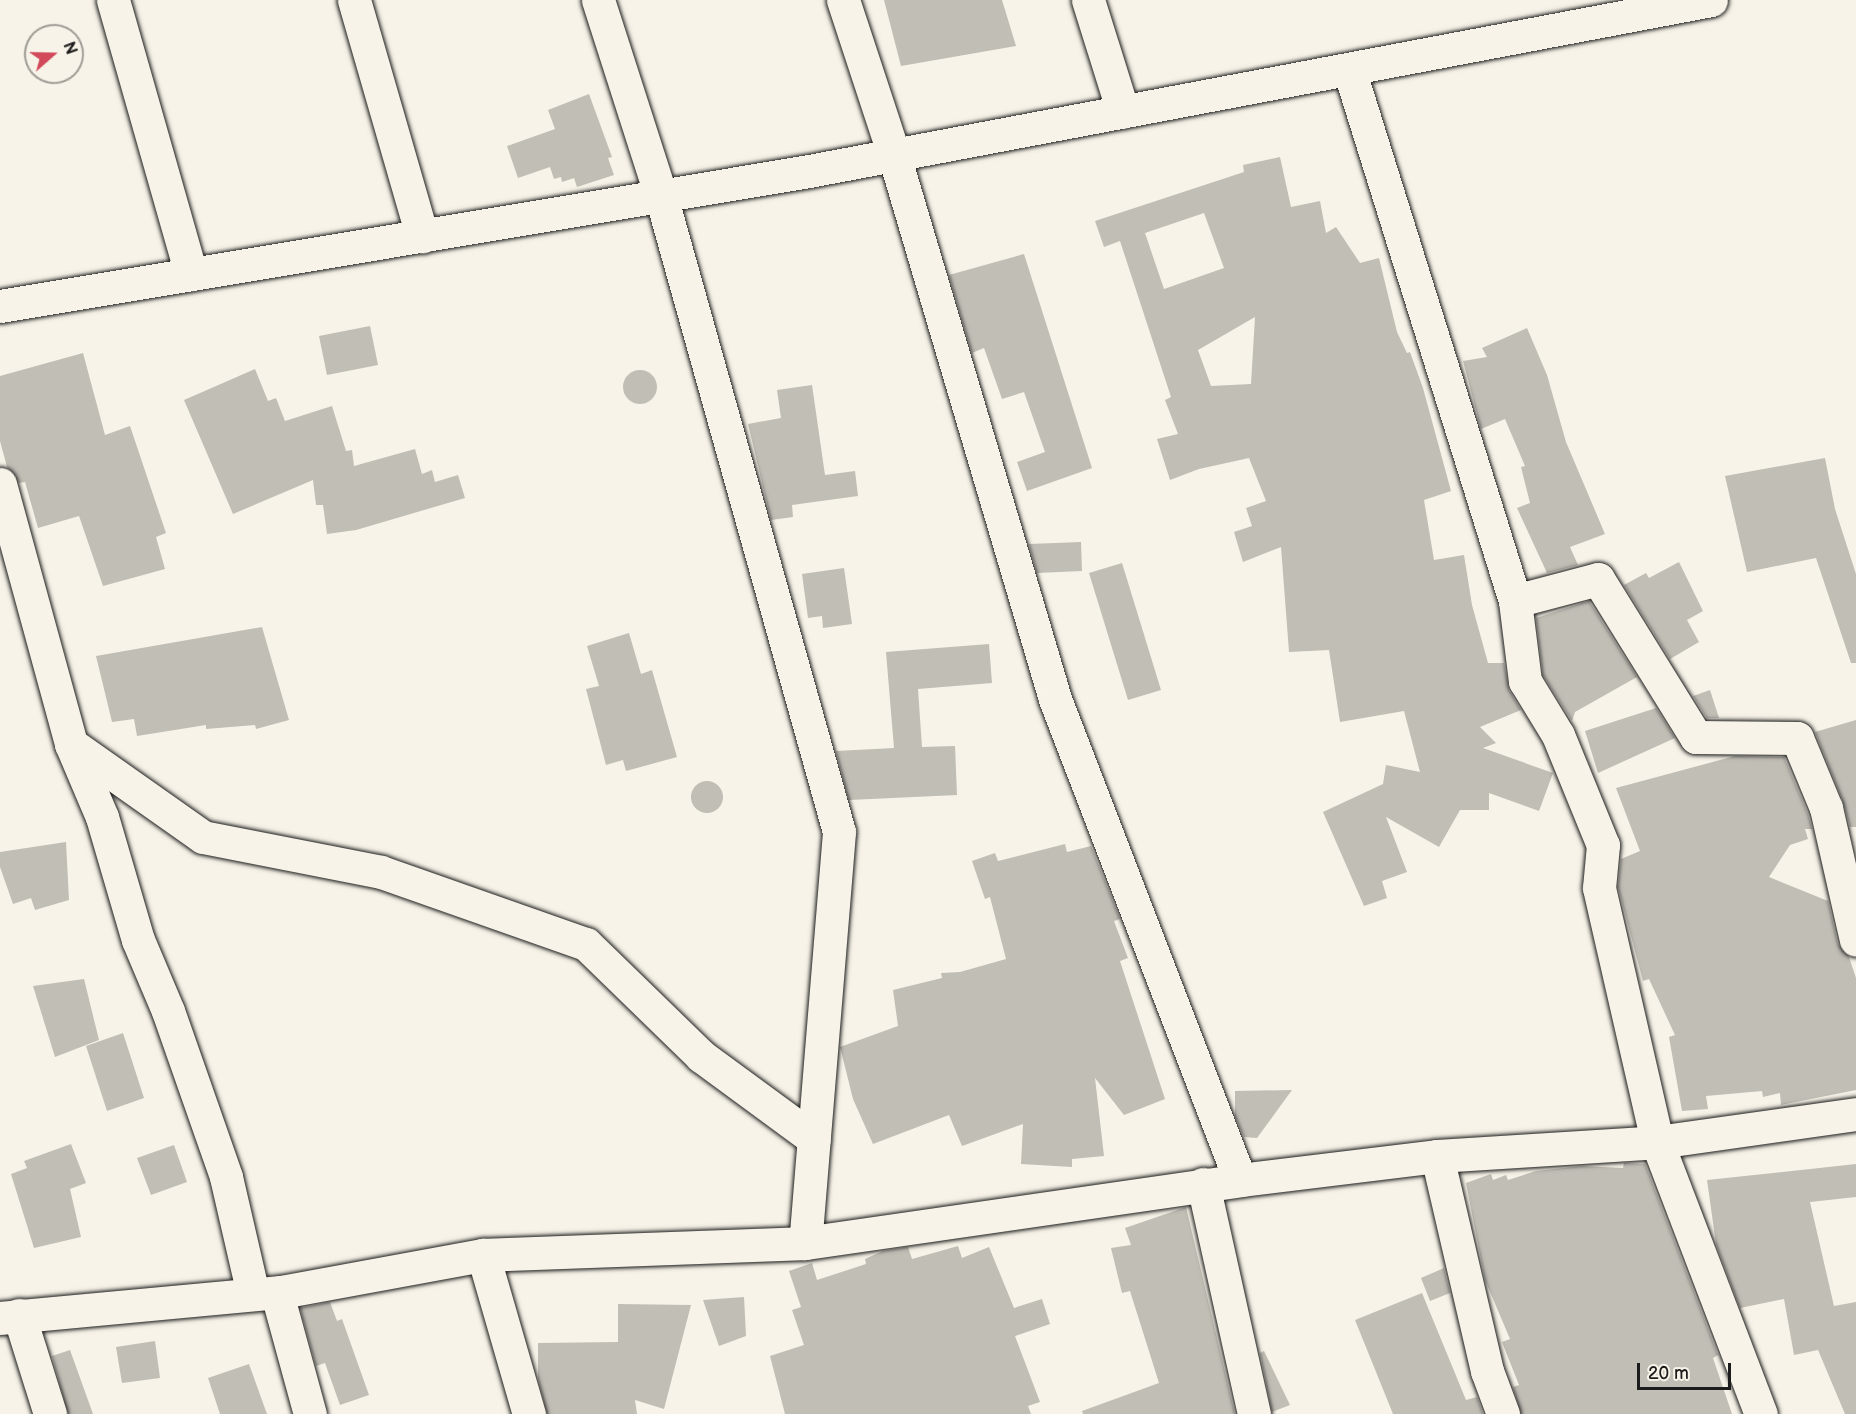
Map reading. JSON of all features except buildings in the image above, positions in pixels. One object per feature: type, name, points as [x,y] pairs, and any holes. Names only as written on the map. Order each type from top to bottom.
[{"type":"street","points":[[113,0],[191,274]]},
{"type":"street","points":[[354,0],[422,236]]},
{"type":"street","points":[[598,0],[661,196],[838,832],[805,1243]]},
{"type":"street","points":[[843,0],[894,155],[1055,699],[1240,1180]]},
{"type":"street","points":[[1088,0],[1123,112]]},
{"type":"street","points":[[0,306],[894,155],[1711,0]]},
{"type":"street","points":[[1349,69],[1515,601],[1524,681],[1558,735],[1603,845],[1599,888],[1657,1142],[1761,1414]]},
{"type":"street","points":[[0,484],[71,744],[102,817],[138,939],[168,1011],[267,1293],[279,1301],[310,1414]]},
{"type":"street","points":[[1515,601],[1598,579],[1696,738],[1797,738],[1826,808],[1856,940]]},
{"type":"street","points":[[71,744],[203,837],[381,872],[586,944],[701,1056],[814,1139]]},
{"type":"street","points":[[50,1414],[9,1316],[267,1293],[483,1255],[805,1243],[1203,1184],[1437,1156],[1657,1142],[1856,1114]]},
{"type":"street","points":[[1437,1156],[1487,1371],[1503,1414]]},
{"type":"street","points":[[1203,1184],[1254,1414]]},
{"type":"street","points":[[483,1255],[529,1414]]}]
